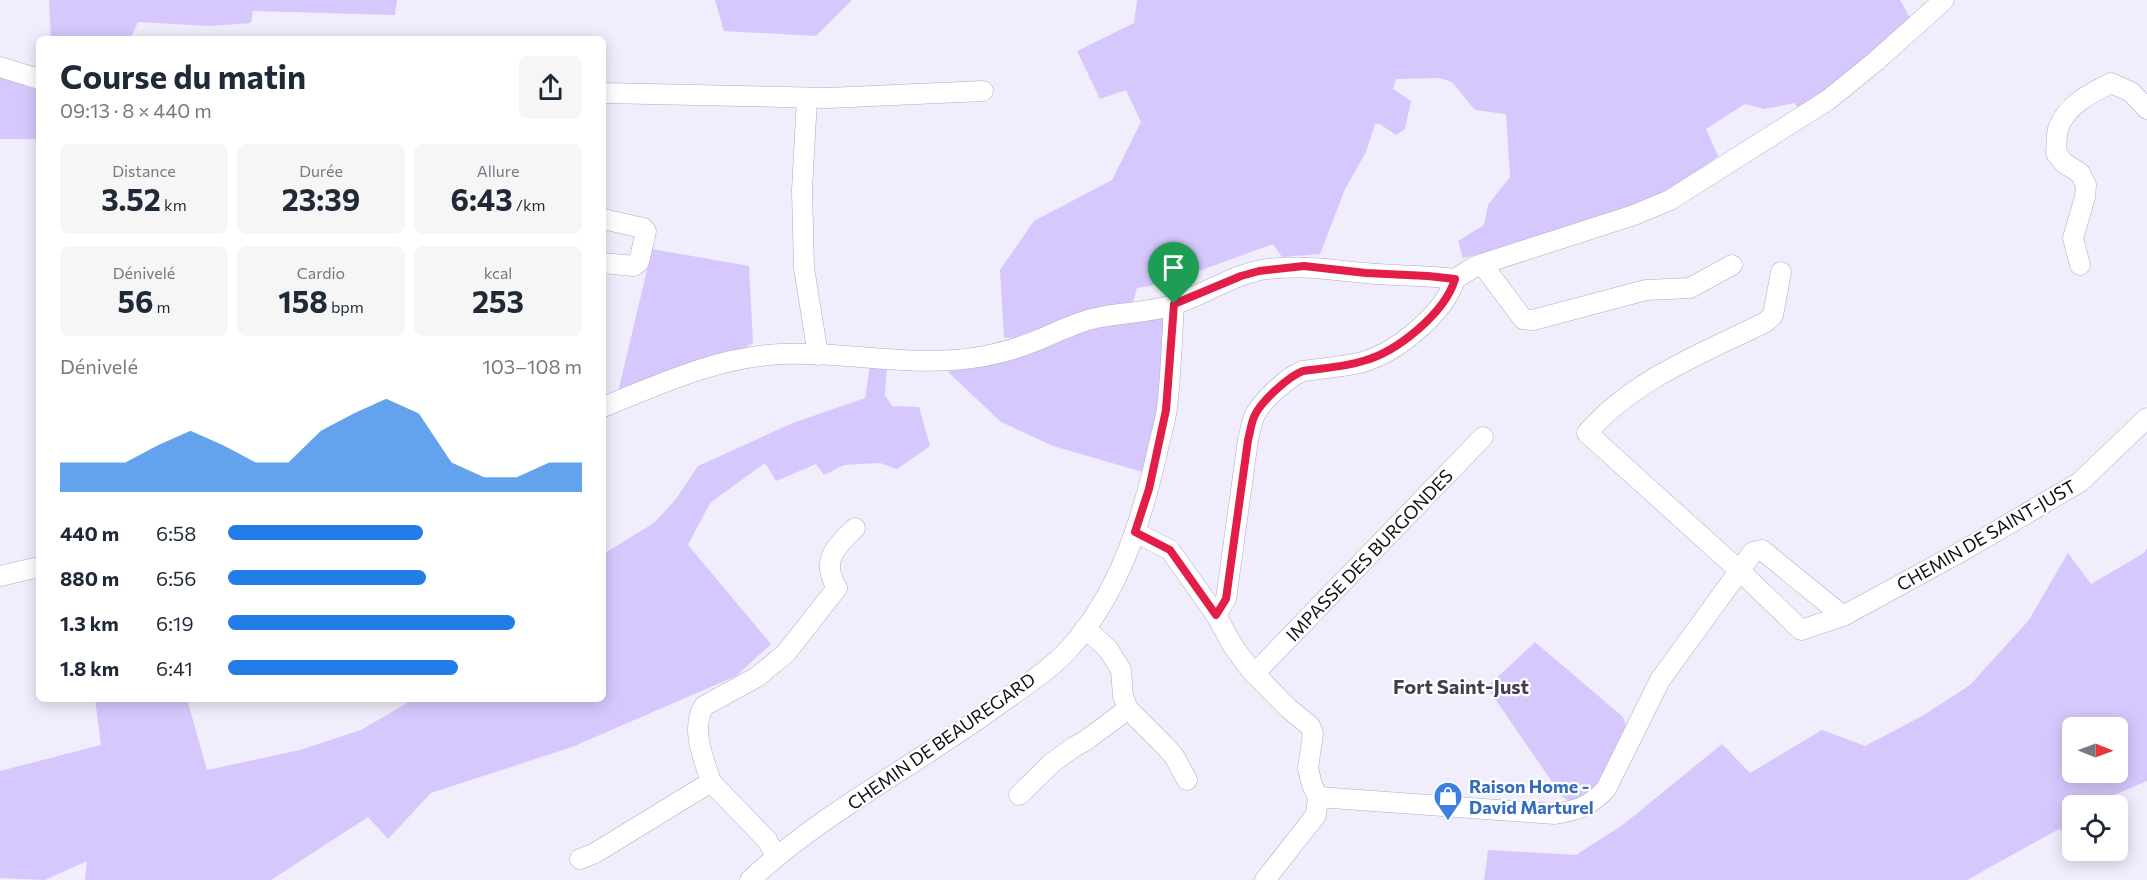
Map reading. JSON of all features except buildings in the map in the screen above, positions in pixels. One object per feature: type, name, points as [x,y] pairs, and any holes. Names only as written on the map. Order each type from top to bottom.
[{"type":"street","points":[[606,406],[686,374],[758,356],[783,354],[918,360],[985,356],[1031,343],[1062,329],[1096,318],[1174,304],[1241,276],[1277,268],[1304,266],[1455,279],[1482,264],[1634,215],[1670,201],[1828,100],[1944,0]]},
{"type":"street","points":[[0,67],[36,78]]},
{"type":"street","points":[[2080,265],[2073,238],[2085,197],[2086,185],[2080,173],[2064,163],[2056,153],[2058,128],[2074,105],[2111,83],[2131,92],[2147,109]]},
{"type":"street","points":[[606,93],[807,98],[983,91]]},
{"type":"street","points":[[807,98],[802,190],[804,268],[818,355]]},
{"type":"street","points":[[606,220],[644,228],[646,231],[639,262],[634,266],[606,263]]},
{"type":"street","points":[[1482,264],[1523,320],[1533,320],[1646,290],[1690,288],[1732,265]]},
{"type":"street","name":"CHEMIN DE SAINT-JUST","points":[[1781,272],[1773,315],[1766,322],[1674,367],[1643,385],[1608,410],[1587,433],[1741,572],[1801,630],[1843,616],[1966,549],[2080,482],[2147,418]]},
{"type":"street","points":[[1216,615],[1226,599],[1248,440],[1254,417],[1260,407],[1294,374],[1364,361],[1394,347],[1435,314],[1446,299],[1455,279]]},
{"type":"street","name":"CHEMIN DE BEAUREGARD","points":[[750,880],[776,856],[829,818],[963,730],[1025,685],[1068,650],[1085,628],[1119,572],[1149,489],[1166,410],[1174,304]]},
{"type":"street","name":"IMPASSE DES BURGONDES","points":[[1254,674],[1483,436]]},
{"type":"street","points":[[776,856],[767,840],[711,782],[699,738],[698,726],[701,712],[704,706],[757,677],[786,653],[837,588],[831,578],[833,550],[855,528]]},
{"type":"street","points":[[1135,532],[1170,550],[1254,674],[1310,726],[1313,734],[1308,768],[1318,797],[1316,815],[1265,880]]},
{"type":"street","points":[[1318,797],[1555,814],[1577,810],[1594,802],[1606,789],[1660,680],[1741,572],[1746,560],[1753,552],[1762,550],[1843,616]]},
{"type":"street","points":[[0,576],[36,568]]},
{"type":"street","points":[[1085,628],[1108,650],[1121,670],[1123,696],[1128,709],[1174,756],[1187,780]]},
{"type":"street","points":[[1019,795],[1053,762],[1128,709]]},
{"type":"street","points":[[580,859],[595,853],[711,782]]},
{"type":"shaded area","points":[[49,0],[397,0],[395,15],[253,11],[251,23],[209,26],[138,22],[131,36],[51,36]]},
{"type":"shaded area","points":[[715,0],[852,0],[816,36],[724,31]]},
{"type":"shaded area","points":[[1137,0],[1900,0],[1911,19],[1871,55],[1799,110],[1795,103],[1764,109],[1745,104],[1706,129],[1718,156],[1680,186],[1655,198],[1496,251],[1463,258],[1458,241],[1484,225],[1488,205],[1510,177],[1506,114],[1475,110],[1452,82],[1439,78],[1396,79],[1393,89],[1411,101],[1405,129],[1396,135],[1380,124],[1375,124],[1366,152],[1345,189],[1320,254],[1282,257],[1273,244],[1166,283],[1137,288],[1133,302],[1098,307],[1015,337],[1004,338],[1000,270],[1034,221],[1112,180],[1141,122],[1126,90],[1100,99],[1077,51],[1134,23]]},
{"type":"shaded area","points":[[0,76],[36,90],[36,139],[0,139]]},
{"type":"shaded area","points":[[652,249],[749,266],[753,343],[737,352],[728,351],[618,392]]},
{"type":"shaded area","points":[[1166,318],[1163,389],[1143,472],[1053,446],[1001,422],[948,372],[1106,322]]},
{"type":"shaded area","points":[[870,365],[887,367],[885,395],[892,406],[919,407],[930,446],[897,469],[880,463],[844,465],[824,475],[816,464],[776,481],[765,463],[710,503],[688,545],[771,644],[736,676],[572,747],[431,793],[388,839],[368,817],[271,880],[85,880],[87,861],[45,880],[0,878],[0,771],[101,745],[95,702],[188,702],[207,770],[300,750],[361,730],[409,702],[606,702],[606,552],[654,523],[676,499],[698,466],[793,423],[865,398]]},
{"type":"shaded area","points":[[2147,548],[2147,781],[2114,795],[2062,795],[2062,831],[2059,829],[1967,880],[1484,880],[1488,850],[1576,855],[1624,824],[1722,744],[1750,773],[1822,730],[1865,746],[1924,715],[1970,685],[2029,620],[2068,553],[2091,584],[2144,553]]},
{"type":"shaded area","points":[[1535,642],[1623,717],[1627,729],[1594,792],[1573,805],[1561,795],[1487,687]]},
{"type":"place","name":"Raison Home - David Marturel","points":[[1448,822]]},
{"type":"district","name":"Fort Saint-Just","points":[[1461,686]]},
{"type":"route","points":[[1304,266],[1455,279],[1446,299],[1435,314],[1394,347],[1364,361],[1294,374],[1260,407],[1254,417],[1248,440],[1226,599],[1216,615],[1170,550],[1135,532],[1149,489],[1166,410],[1174,304],[1241,276],[1277,268],[1304,266]]}]
